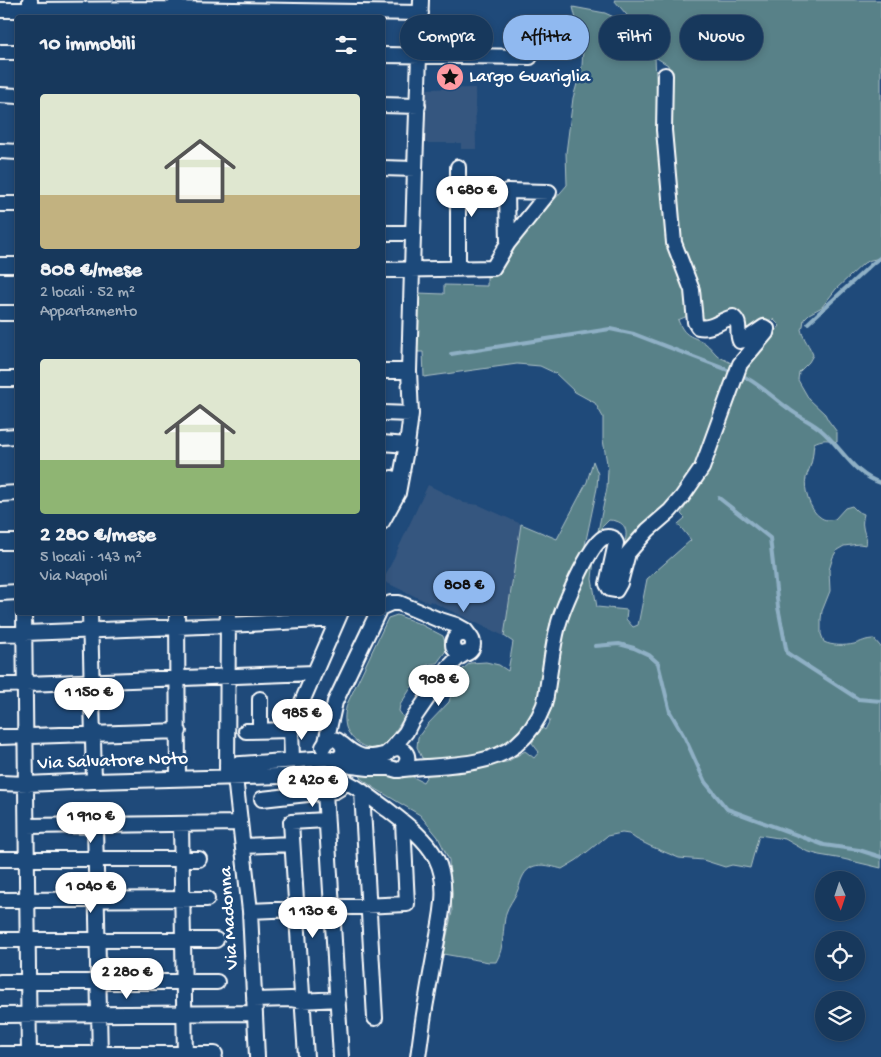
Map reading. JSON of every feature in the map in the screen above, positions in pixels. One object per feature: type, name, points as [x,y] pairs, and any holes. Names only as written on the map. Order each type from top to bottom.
[{"type":"street","points":[[0,10],[29,6],[340,10],[421,7]]},
{"type":"street","points":[[0,52],[15,52]]},
{"type":"street","points":[[385,55],[400,55]]},
{"type":"street","points":[[385,517],[398,493],[407,446],[410,414],[409,372],[420,60]]},
{"type":"street","points":[[331,748],[352,766],[395,769],[472,762],[494,757],[516,745],[527,735],[536,722],[544,704],[558,625],[568,599],[593,548],[601,539],[608,536],[614,538],[616,543],[607,584],[610,589],[616,590],[620,583],[628,553],[648,530],[670,511],[702,468],[740,364],[766,333],[767,328],[764,327],[745,340],[740,341],[738,337],[739,325],[733,317],[705,329],[698,327],[695,322],[692,290],[674,242],[664,130],[665,75]]},
{"type":"street","points":[[0,95],[15,96]]},
{"type":"street","points":[[385,106],[418,106]]},
{"type":"street","points":[[0,151],[15,152]]},
{"type":"street","points":[[458,167],[458,269]]},
{"type":"street","points":[[385,168],[415,169]]},
{"type":"street","points":[[0,204],[15,204]]},
{"type":"street","points":[[385,232],[413,233]]},
{"type":"street","points":[[385,270],[493,268],[508,243]]},
{"type":"street","points":[[0,265],[15,265]]},
{"type":"street","points":[[0,313],[15,313]]},
{"type":"street","points":[[385,371],[409,372]]},
{"type":"street","points":[[0,379],[15,379]]},
{"type":"street","points":[[385,413],[410,414]]},
{"type":"street","points":[[0,437],[15,436]]},
{"type":"street","points":[[385,443],[407,446]]},
{"type":"street","points":[[385,495],[389,492],[392,478],[402,474]]},
{"type":"street","points":[[0,494],[15,494]]},
{"type":"street","points":[[0,542],[15,542]]},
{"type":"street","points":[[0,593],[15,592]]},
{"type":"street","points":[[385,606],[399,603],[456,625],[465,630],[471,638],[473,643],[469,651],[458,646],[449,631],[437,619]]},
{"type":"street","points":[[24,615],[29,1056]]},
{"type":"street","points":[[90,615],[94,780]]},
{"type":"street","points":[[177,615],[178,778]]},
{"type":"street","points":[[331,748],[334,702],[377,615]]},
{"type":"street","points":[[0,634],[177,627],[228,619],[339,616],[291,727],[292,760]]},
{"type":"street","name":"Via Madonna","points":[[228,619],[229,773],[240,823],[250,911],[257,1057]]},
{"type":"street","points":[[395,769],[386,761],[389,752],[406,732],[450,667],[458,646]]},
{"type":"street","points":[[0,685],[314,673]]},
{"type":"street","points":[[260,699],[253,731],[291,730]]},
{"type":"street","points":[[0,737],[179,731]]},
{"type":"street","points":[[395,769],[406,765],[404,744],[406,732]]},
{"type":"street","points":[[229,773],[292,760],[312,760],[331,748],[369,758],[398,748],[421,764],[430,766]]},
{"type":"street","points":[[229,773],[318,775],[331,776],[346,781],[403,822],[424,840],[436,859],[442,878],[444,904],[418,1057]]},
{"type":"street","name":"Via Salvatore Noto","points":[[0,783],[27,784],[178,778],[229,773]]},
{"type":"street","points":[[262,799],[335,791],[346,781]]},
{"type":"street","points":[[362,791],[374,1018]]},
{"type":"street","points":[[324,792],[341,1057]]},
{"type":"street","points":[[306,1057],[291,822],[326,820]]},
{"type":"street","points":[[250,911],[407,904],[403,822]]},
{"type":"street","points":[[27,826],[240,823]]},
{"type":"street","points":[[181,824],[185,1055]]},
{"type":"street","points":[[95,825],[100,1056]]},
{"type":"street","points":[[243,846],[292,844]]},
{"type":"street","points":[[0,859],[199,859]]},
{"type":"street","points":[[0,900],[207,900]]},
{"type":"street","points":[[0,940],[216,940]]},
{"type":"street","points":[[0,982],[217,982]]},
{"type":"street","points":[[0,1015],[184,1014],[255,1006],[291,999],[302,1001],[338,999]]},
{"type":"street","points":[[0,1054],[100,1056],[215,1054]]},
{"type":"shaded area","points":[[475,88],[476,149],[461,149],[461,143],[425,143],[424,89]]},
{"type":"shaded area","points":[[428,485],[464,503],[479,505],[521,524],[504,636],[385,582],[385,577]]},
{"type":"green space","points":[[614,0],[881,0],[881,258],[864,263],[836,289],[822,307],[804,319],[801,329],[813,355],[799,372],[798,380],[809,399],[825,414],[837,432],[837,442],[825,440],[814,443],[812,461],[805,482],[810,505],[816,514],[826,520],[835,519],[845,508],[852,506],[864,514],[863,530],[867,539],[866,545],[844,546],[837,550],[833,557],[829,570],[830,591],[822,611],[821,634],[824,642],[831,644],[850,645],[874,639],[881,647],[881,868],[819,855],[806,851],[785,839],[759,835],[750,868],[732,865],[725,867],[703,860],[679,858],[650,846],[629,834],[622,833],[607,836],[577,860],[562,869],[539,865],[525,872],[506,913],[499,956],[496,962],[489,962],[443,954],[452,912],[449,860],[438,837],[420,815],[360,778],[362,773],[403,772],[423,782],[430,771],[507,762],[525,751],[534,758],[539,752],[532,743],[541,727],[545,730],[550,720],[546,717],[568,611],[594,559],[592,579],[597,607],[627,610],[626,619],[633,627],[638,625],[647,579],[691,540],[678,524],[685,518],[681,514],[709,466],[744,366],[780,326],[773,319],[743,334],[740,317],[706,325],[699,322],[677,227],[668,130],[668,65],[660,60],[670,60],[670,15],[627,15]]},
{"type":"green space","points":[[573,7],[609,15],[599,15],[599,60],[655,60],[658,124],[690,315],[678,320],[686,333],[705,343],[718,356],[731,363],[719,406],[697,463],[683,485],[667,504],[623,549],[626,533],[624,526],[620,523],[609,520],[598,531],[607,488],[608,469],[603,440],[603,417],[595,403],[575,392],[555,373],[540,366],[517,364],[424,377],[423,352],[417,352],[418,293],[444,294],[444,285],[487,286],[487,275],[497,275],[519,241],[567,185],[566,153],[573,98],[582,60],[589,60],[589,15],[575,15]]},
{"type":"green space","points":[[593,461],[598,474],[597,488],[584,550],[539,699],[530,722],[508,745],[476,757],[430,760],[422,758],[417,747],[418,737],[449,702],[457,674],[470,663],[486,662],[499,665],[508,671],[513,642],[504,636],[521,524],[557,539],[587,482]]},
{"type":"green space","points":[[397,615],[443,636],[447,649],[437,663],[425,666],[400,705],[399,711],[404,718],[391,737],[383,746],[372,749],[361,745],[348,732],[345,721],[346,709],[388,618]]},
{"type":"waterway","points":[[808,323],[881,257]]},
{"type":"waterway","points":[[451,354],[610,329],[634,334],[733,372]]},
{"type":"waterway","points":[[739,374],[753,381],[793,412],[817,427],[863,474],[881,483]]},
{"type":"waterway","points":[[719,498],[770,538],[778,607],[787,653],[858,699],[881,701]]},
{"type":"waterway","points":[[595,646],[619,644],[634,648],[649,655],[658,663],[670,712],[685,738],[705,782],[727,809],[824,845],[859,850],[881,857]]},
{"type":"place","name":"Largo Guariglia","points":[[450,77]]}]
